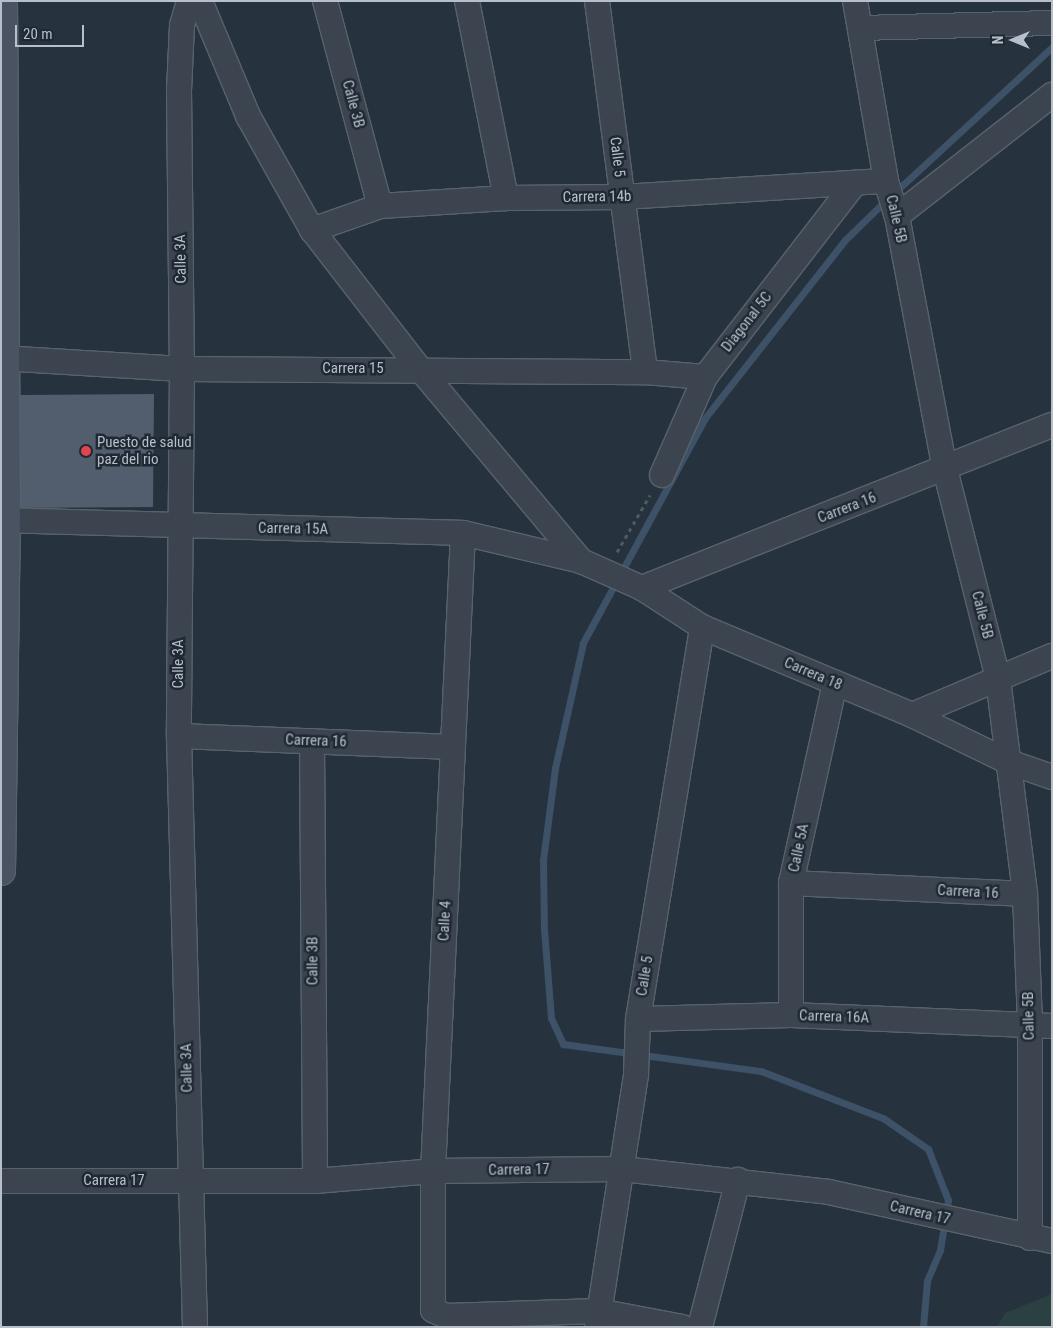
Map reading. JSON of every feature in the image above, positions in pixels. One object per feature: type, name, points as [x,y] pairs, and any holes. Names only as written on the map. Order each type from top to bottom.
[{"type":"main road","points":[[1,871],[4,520],[2,358],[3,1]]},
{"type":"street","name":"Calle 3A","points":[[189,1],[182,26],[179,90],[182,369],[179,736],[195,1327]]},
{"type":"street","points":[[200,1],[248,116],[312,230],[420,369],[581,561]]},
{"type":"street","name":"Calle 3B","points":[[325,1],[380,206]]},
{"type":"street","points":[[467,1],[506,198]]},
{"type":"street","name":"Calle 5","points":[[597,1],[645,372]]},
{"type":"street","name":"Calle 5B","points":[[855,1],[891,198],[945,469],[998,679],[1041,1025],[1041,1239]]},
{"type":"street","points":[[860,28],[1052,23]]},
{"type":"street","points":[[891,198],[1052,95]]},
{"type":"street","name":"Carrera 14b","points":[[312,230],[380,206],[506,198],[622,197],[855,183],[891,198]]},
{"type":"street","name":"Diagonal 5C","points":[[662,475],[705,377],[855,183]]},
{"type":"street","name":"Carrera 15","points":[[2,358],[182,369],[420,369],[645,372],[705,377]]},
{"type":"street","name":"Carrera 16","points":[[634,585],[945,469],[1052,425]]},
{"type":"street","name":"Carrera 15A","points":[[4,520],[463,533],[581,561]]},
{"type":"street","name":"Calle 4","points":[[463,533],[433,1172],[433,1310],[446,1316],[598,1319]]},
{"type":"street","name":"Carrera 18","points":[[581,561],[634,585],[702,627],[912,714],[1009,762],[1052,776]]},
{"type":"street","name":"Calle 5","points":[[598,1319],[636,1074],[638,1028],[702,627]]},
{"type":"street","points":[[912,714],[1052,656]]},
{"type":"street","name":"Calle 5A","points":[[791,1015],[791,883],[835,683]]},
{"type":"street","name":"Carrera 16","points":[[179,736],[452,748]]},
{"type":"street","name":"Calle 3B","points":[[312,741],[315,1181]]},
{"type":"street","name":"Carrera 16","points":[[791,883],[1025,894]]},
{"type":"street","name":"Carrera 16A","points":[[638,1028],[791,1015],[1041,1025]]},
{"type":"street","name":"Carrera 17","points":[[1,1181],[315,1181],[433,1172],[622,1169],[738,1180],[829,1192],[1041,1239]]},
{"type":"street","points":[[700,1327],[738,1180]]},
{"type":"street","points":[[598,1319],[682,1327]]},
{"type":"path","points":[[606,572],[662,475]]},
{"type":"green space","points":[[1052,1294],[1052,1327],[997,1327],[1005,1313]]},
{"type":"building","name":"Puesto de salud paz del rio","points":[[154,394],[153,507],[19,508],[19,395]]},
{"type":"waterway","points":[[894,193],[1052,47]]},
{"type":"waterway","points":[[886,200],[845,240],[705,418],[583,643],[555,768],[543,860],[544,929],[551,1018],[563,1044],[761,1071],[883,1118],[928,1149],[948,1200],[940,1250],[927,1281],[923,1327]]},
{"type":"place","name":"Puesto de salud paz del rio","points":[[86,451]]}]
